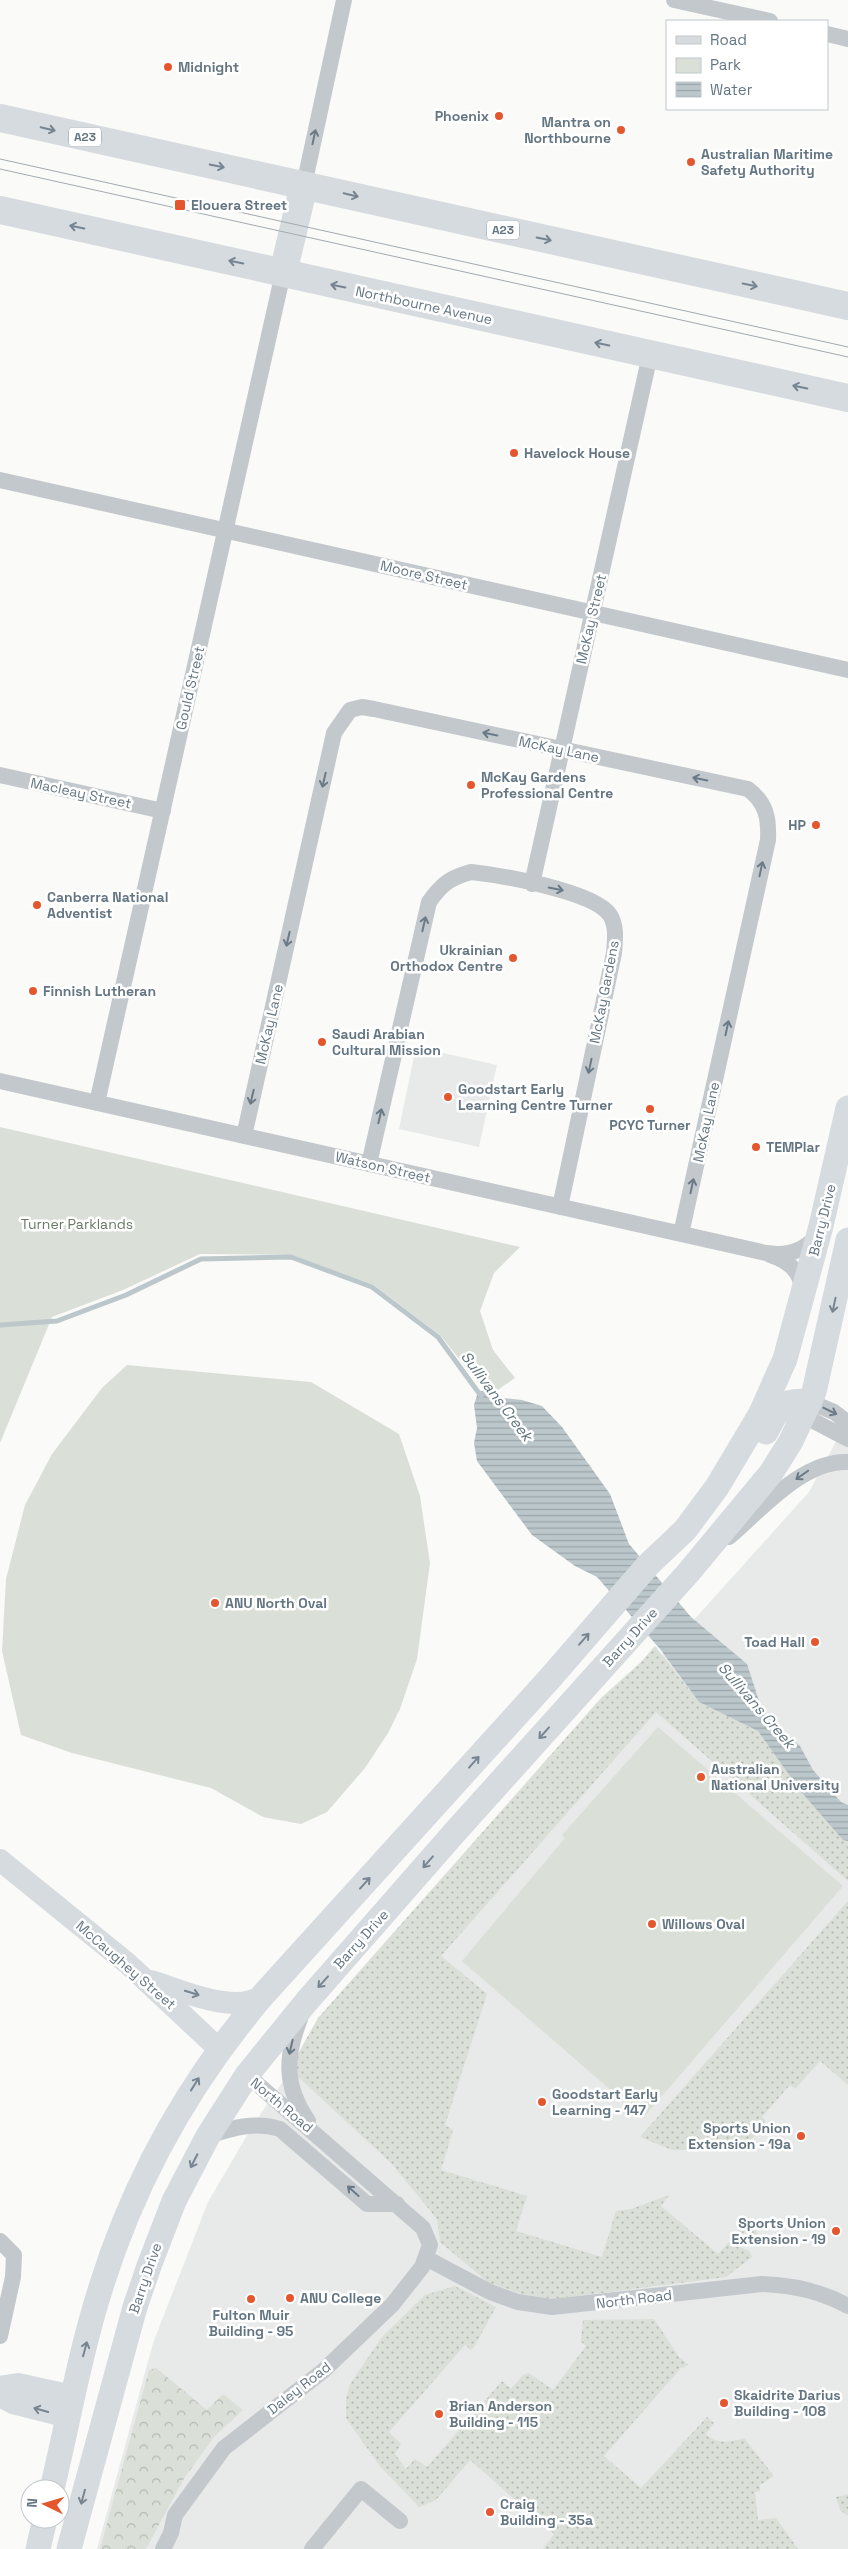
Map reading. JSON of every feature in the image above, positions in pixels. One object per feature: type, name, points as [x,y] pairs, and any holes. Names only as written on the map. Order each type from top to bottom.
[{"type":"highway","name":"A23","points":[[0,118],[848,306]]},
{"type":"highway","points":[[283,273],[304,185]]},
{"type":"highway","name":"Northbourne Avenue","points":[[0,210],[848,398]]},
{"type":"main road","name":"Barry Drive","points":[[767,1401],[785,1359],[793,1332],[821,1226],[848,1108]]},
{"type":"main road","name":"Barry Drive","points":[[69,2549],[135,2307],[160,2235],[179,2192],[208,2136],[247,2075],[307,2001],[455,1832],[640,1628],[767,1478],[787,1447],[800,1404],[819,1373],[847,1246]]},
{"type":"main road","name":"Barry Drive","points":[[793,1332],[788,1369],[800,1404]]},
{"type":"main road","points":[[648,1565],[662,1539],[705,1482],[741,1419],[753,1406],[767,1401],[800,1404]]},
{"type":"main road","points":[[54,2479],[70,2407],[101,2287],[138,2191],[173,2121],[219,2049],[263,1995],[552,1676],[648,1565],[690,1532],[720,1502],[738,1479],[779,1408],[800,1404]]},
{"type":"main road","name":"McCaughey Street","points":[[219,2049],[247,2075]]},
{"type":"main road","points":[[70,2407],[106,2413]]},
{"type":"main road","points":[[38,2549],[43,2529]]},
{"type":"street","points":[[304,185],[344,0]]},
{"type":"street","points":[[674,0],[765,20]]},
{"type":"street","points":[[828,34],[848,39]]},
{"type":"street","name":"Gould Street","points":[[97,1103],[283,273]]},
{"type":"street","name":"McKay Street","points":[[532,884],[650,355]]},
{"type":"street","name":"Moore Street","points":[[0,480],[848,670]]},
{"type":"street","name":"McKay Lane","points":[[244,1136],[334,733],[350,710],[362,707],[374,709],[748,789],[758,797],[765,808],[768,840],[682,1234]]},
{"type":"street","name":"Macleay Street","points":[[0,775],[163,811]]},
{"type":"street","name":"McKay Gardens","points":[[369,1164],[429,902],[441,886],[458,875],[471,872],[564,890],[597,904],[610,915],[615,934],[614,953],[560,1207]]},
{"type":"street","name":"Watson Street","points":[[0,1081],[766,1253],[792,1265],[802,1282],[802,1297]]},
{"type":"street","name":"Watson Street","points":[[766,1253],[795,1253],[814,1239],[821,1226]]},
{"type":"street","points":[[800,1404],[830,1410],[848,1423]]},
{"type":"street","points":[[800,1404],[848,1438]]},
{"type":"street","points":[[681,1580],[806,1472],[826,1463],[848,1462]]},
{"type":"street","name":"McCaughey Street","points":[[0,1860],[145,1979],[219,2049]]},
{"type":"street","points":[[145,1979],[228,2003],[251,2001],[263,1995]]},
{"type":"street","name":"North Road","points":[[307,2001],[292,2040],[288,2066],[297,2102],[316,2134]]},
{"type":"street","name":"North Road","points":[[247,2075],[423,2228],[430,2245],[426,2258],[490,2292],[518,2302],[552,2307],[762,2284],[786,2285],[823,2294],[848,2306]]},
{"type":"street","name":"North Road","points":[[208,2136],[246,2126],[261,2125],[280,2129],[367,2204],[397,2204]]},
{"type":"street","points":[[0,2241],[14,2255],[13,2276],[0,2336]]},
{"type":"street","name":"Daley Road","points":[[163,2549],[171,2534],[176,2515],[224,2448],[323,2372],[392,2306],[422,2267],[426,2258]]},
{"type":"street","points":[[0,2387],[18,2384],[70,2407]]},
{"type":"street","points":[[0,2396],[13,2404],[70,2407]]},
{"type":"street","points":[[312,2549],[361,2489],[400,2521]]},
{"type":"shaded area","name":"Goodstart Early Learning Centre Turner","points":[[416,1047],[497,1065],[479,1147],[399,1129]]},
{"type":"shaded area","name":"Australian National University","points":[[848,1419],[848,2549],[97,2549],[153,2343],[208,2202],[253,2125],[297,2061],[809,1492]]},
{"type":"green space","name":"Turner Parklands","points":[[0,1127],[520,1247],[494,1273],[480,1311],[493,1350],[515,1378],[489,1396],[440,1335],[374,1285],[292,1255],[200,1254],[123,1290],[52,1317],[0,1443]]},
{"type":"green space","name":"ANU North Oval","points":[[127,1365],[311,1382],[399,1434],[420,1496],[430,1563],[417,1659],[400,1709],[388,1733],[365,1768],[327,1812],[301,1824],[263,1817],[211,1788],[72,1753],[21,1735],[2,1651],[6,1579],[25,1505],[52,1454],[102,1388]]},
{"type":"green space","points":[[655,1646],[699,1702],[758,1731],[802,1793],[843,1840],[848,1841],[848,1881],[656,1712],[441,1956],[487,1994],[445,2125],[453,2130],[441,2170],[527,2196],[516,2231],[602,2257],[616,2211],[631,2209],[669,2195],[661,2206],[718,2254],[729,2242],[749,2251],[752,2257],[726,2277],[555,2299],[522,2294],[489,2283],[440,2242],[437,2219],[391,2163],[293,2072],[295,2059],[318,2018],[601,1698],[640,1663]]},
{"type":"green space","name":"Willows Oval","points":[[658,1727],[843,1886],[643,2118],[462,1961],[565,1838],[562,1835]]},
{"type":"green space","points":[[848,1901],[848,2085],[820,2061],[795,2089],[790,2085],[762,2117],[766,2121],[743,2150],[672,2150],[640,2137]]},
{"type":"green space","points":[[748,2217],[759,2236],[757,2238],[738,2231]]},
{"type":"green space","points":[[455,2286],[496,2307],[474,2347],[471,2350],[465,2345],[389,2432],[401,2444],[395,2454],[406,2469],[415,2459],[427,2467],[502,2381],[511,2389],[523,2375],[529,2373],[553,2390],[586,2346],[581,2342],[583,2320],[654,2319],[679,2357],[689,2365],[681,2368],[604,2456],[641,2488],[707,2417],[714,2423],[706,2434],[719,2441],[744,2438],[774,2476],[760,2485],[760,2491],[755,2492],[758,2520],[776,2518],[798,2549],[543,2549],[554,2534],[470,2460],[436,2500],[419,2507],[379,2465],[346,2418],[346,2399],[350,2384],[382,2337],[425,2295]]},
{"type":"green space","points":[[156,2368],[207,2410],[223,2394],[243,2410],[214,2437],[183,2480],[146,2549],[100,2549],[149,2370]]},
{"type":"green space","points":[[848,2494],[848,2516],[840,2510],[836,2497]]},
{"type":"water","points":[[490,1389],[503,1398],[522,1400],[542,1406],[562,1427],[610,1494],[629,1544],[691,1617],[747,1664],[761,1707],[771,1720],[800,1746],[813,1770],[841,1802],[848,1805],[848,1841],[843,1840],[802,1793],[758,1731],[699,1702],[660,1649],[597,1577],[575,1566],[532,1535],[477,1461],[474,1443],[477,1428],[474,1405],[478,1392]]},
{"type":"waterway","name":"Sullivans Creek","points":[[0,1325],[57,1321],[126,1295],[201,1259],[291,1257],[372,1287],[438,1337],[481,1396]]},
{"type":"tram line","points":[[0,159],[848,347]]},
{"type":"tram line","points":[[0,169],[848,357]]},
{"type":"place","name":"Midnight","points":[[168,67]]},
{"type":"place","name":"Phoenix","points":[[499,116]]},
{"type":"place","name":"Mantra on Northbourne","points":[[621,130]]},
{"type":"place","name":"Australian Maritime Safety Authority","points":[[691,162]]},
{"type":"place","name":"Elouera Street","points":[[180,205]]},
{"type":"place","name":"Havelock House","points":[[514,453]]},
{"type":"place","name":"McKay Gardens Professional Centre","points":[[471,785]]},
{"type":"place","name":"HP","points":[[816,825]]},
{"type":"place","name":"Canberra National Adventist","points":[[37,905]]},
{"type":"place","name":"Ukrainian Orthodox Centre","points":[[513,958]]},
{"type":"place","name":"Finnish Lutheran","points":[[33,991]]},
{"type":"place","name":"Saudi Arabian Cultural Mission","points":[[322,1042]]},
{"type":"place","name":"Goodstart Early Learning Centre Turner","points":[[448,1097]]},
{"type":"place","name":"PCYC Turner","points":[[650,1109]]},
{"type":"place","name":"TEMPlar","points":[[756,1147]]},
{"type":"place","name":"ANU North Oval","points":[[215,1603]]},
{"type":"place","name":"Toad Hall","points":[[815,1642]]},
{"type":"place","name":"Australian National University","points":[[701,1777]]},
{"type":"place","name":"Willows Oval","points":[[652,1924]]},
{"type":"place","name":"Goodstart Early Learning - 147","points":[[542,2102]]},
{"type":"place","name":"Sports Union Extension - 19a","points":[[801,2136]]},
{"type":"place","name":"Sports Union Extension - 19","points":[[836,2231]]},
{"type":"place","name":"ANU College","points":[[290,2298]]},
{"type":"place","name":"Fulton Muir Building - 95","points":[[251,2299]]},
{"type":"place","name":"Skaidrite Darius Building - 108","points":[[724,2403]]},
{"type":"place","name":"Brian Anderson Building - 115","points":[[439,2414]]},
{"type":"place","name":"Craig Building - 35a","points":[[490,2512]]}]
